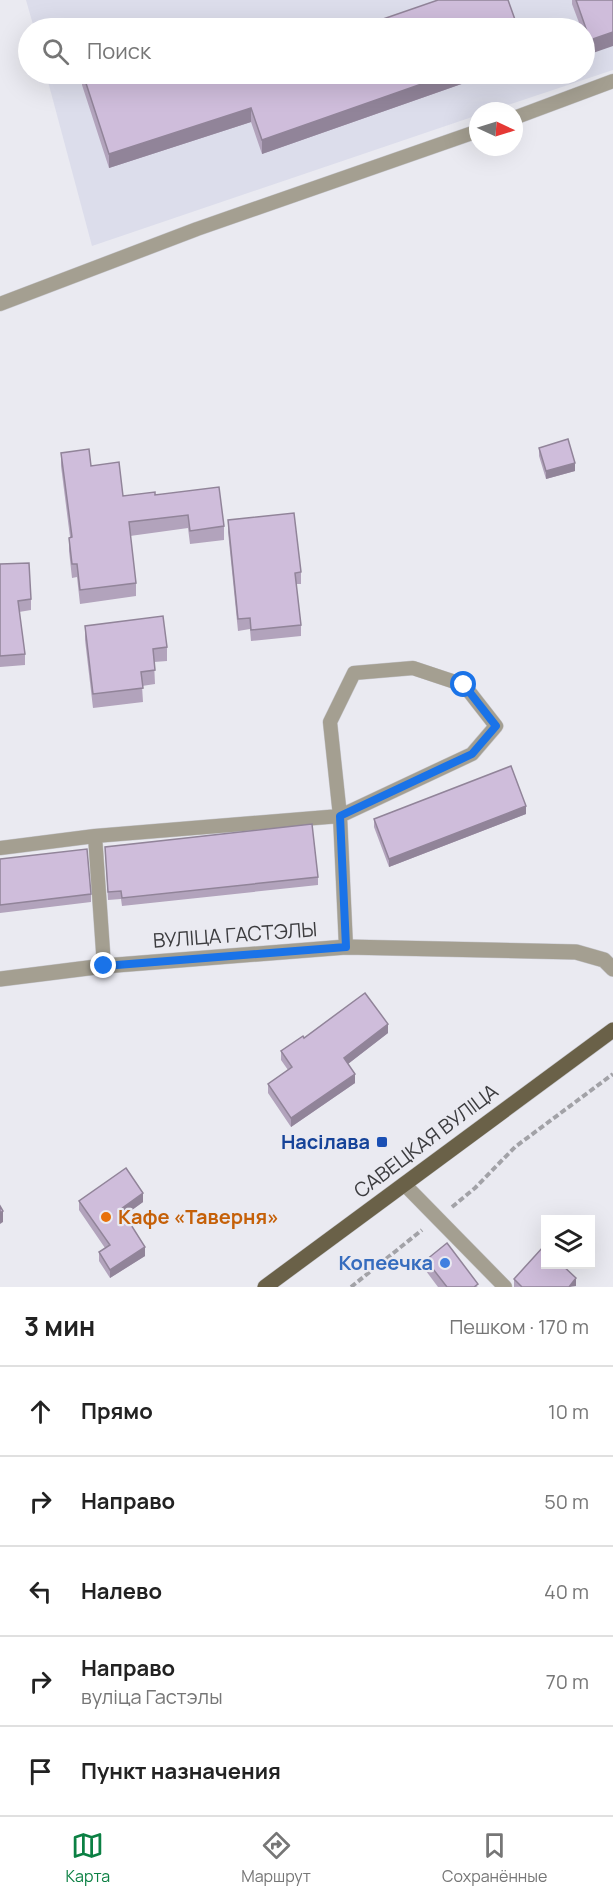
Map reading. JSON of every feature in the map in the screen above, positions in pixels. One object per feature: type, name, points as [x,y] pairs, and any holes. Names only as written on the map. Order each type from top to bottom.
[{"type":"main road","name":"САВЕЦКАЯ ВУЛІЦА","points":[[265,1287],[613,1030]]},
{"type":"street","name":"ВУЛІЦА ГАСТЭЛЫ","points":[[0,978],[104,966],[346,947],[576,952],[604,960],[613,969]]},
{"type":"lane","points":[[523,115],[613,81]]},
{"type":"lane","points":[[0,304],[197,230],[469,134]]},
{"type":"lane","points":[[0,848],[95,836],[340,816],[472,754],[496,726],[464,685],[413,668],[354,673],[330,722],[340,816],[346,947]]},
{"type":"lane","points":[[95,836],[104,966]]},
{"type":"lane","points":[[404,1184],[505,1287]]},
{"type":"path","points":[[351,1287],[475,1188],[515,1148],[613,1074]]},
{"type":"shaded area","points":[[26,0],[613,0],[613,70],[595,76],[595,18],[31,18]]},
{"type":"shaded area","points":[[49,84],[571,84],[517,102],[469,102],[469,118],[92,246]]},
{"type":"building","points":[[438,0],[508,0],[514,18],[386,18]]},
{"type":"building","points":[[576,0],[613,0],[613,32],[595,38],[595,18],[582,18]]},
{"type":"building","points":[[86,84],[422,84],[262,140],[251,108],[109,154]]},
{"type":"building","points":[[568,439],[575,463],[546,471],[539,448]]},
{"type":"building","points":[[89,449],[91,466],[119,462],[123,496],[155,492],[155,495],[219,487],[224,526],[190,531],[188,515],[129,522],[136,583],[80,590],[77,564],[72,564],[69,538],[72,537],[61,453]]},
{"type":"building","points":[[294,513],[301,572],[295,573],[301,625],[251,630],[250,618],[238,619],[228,520]]},
{"type":"building","points":[[29,563],[31,599],[18,601],[25,654],[0,656],[0,564]]},
{"type":"building","points":[[163,616],[167,647],[153,649],[155,670],[141,672],[143,688],[93,694],[85,626]]},
{"type":"building","points":[[511,766],[526,806],[389,859],[374,819]]},
{"type":"building","points":[[312,824],[318,877],[122,898],[121,891],[108,892],[105,847]]},
{"type":"building","points":[[87,849],[91,894],[0,905],[0,859]]},
{"type":"building","points":[[365,993],[388,1024],[344,1058],[355,1074],[291,1118],[268,1084],[292,1067],[281,1051],[303,1036],[304,1038]]},
{"type":"building","points":[[126,1168],[143,1193],[121,1209],[145,1247],[110,1270],[99,1252],[110,1245],[79,1201]]},
{"type":"building","points":[[447,1243],[478,1284],[474,1287],[447,1287],[426,1260]]},
{"type":"building","points":[[541,1249],[541,1269],[566,1269],[576,1278],[569,1287],[522,1287],[514,1279]]},
{"type":"place","name":"Насілава","points":[[382,1142]]},
{"type":"place","name":"Кафе «Таверня»","points":[[106,1217]]},
{"type":"place","name":"Копеечка","points":[[445,1263]]},
{"type":"route","points":[[104,966],[346,947],[340,816],[472,754],[496,726],[464,685]]}]
